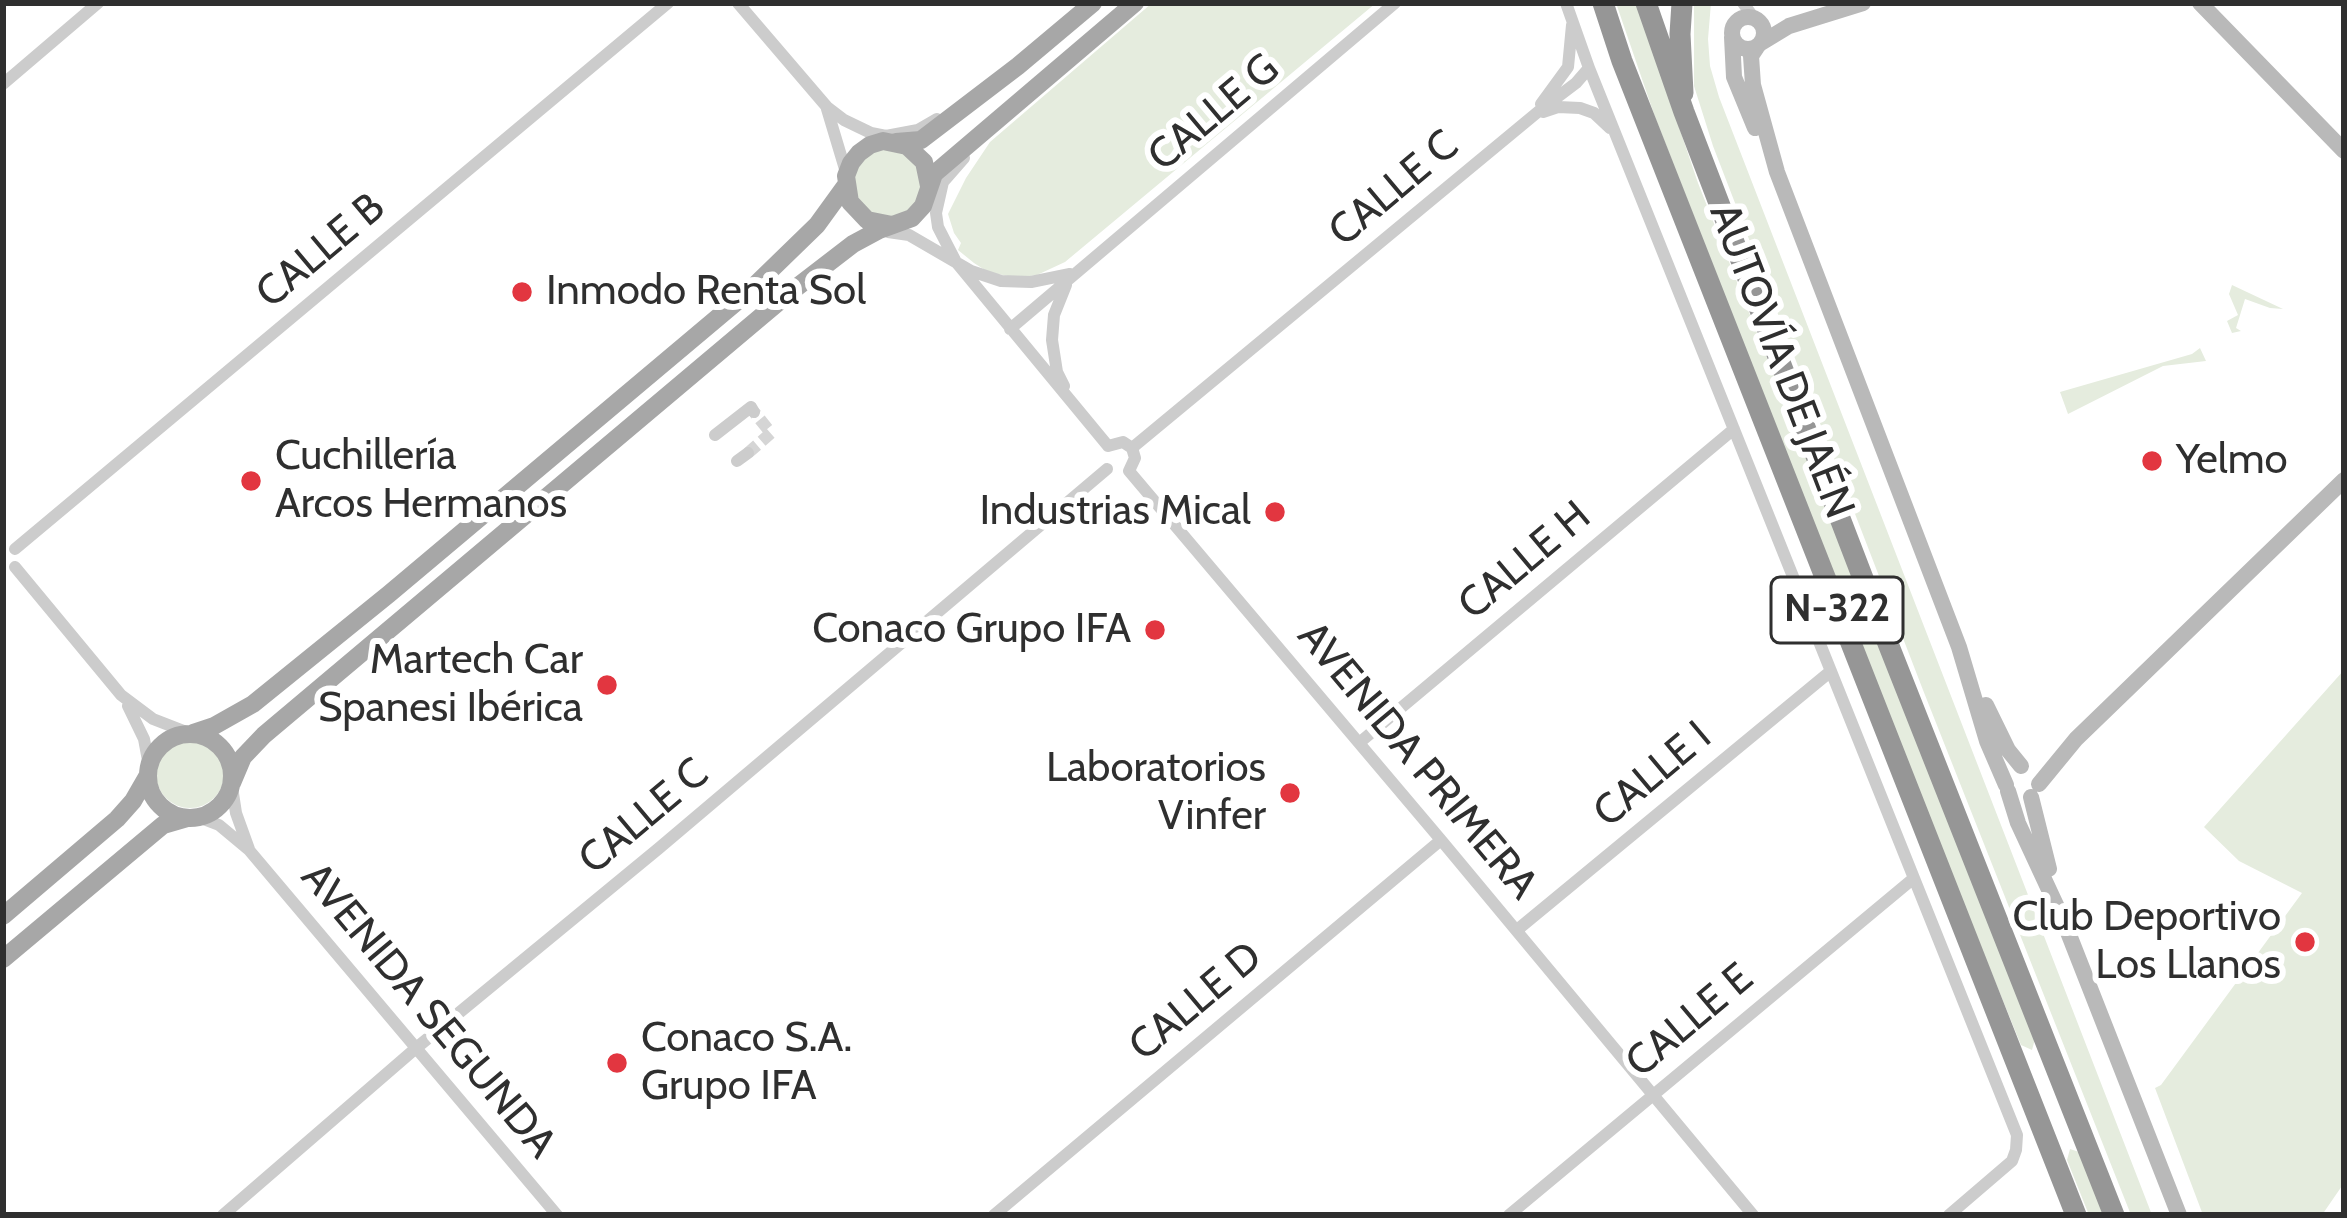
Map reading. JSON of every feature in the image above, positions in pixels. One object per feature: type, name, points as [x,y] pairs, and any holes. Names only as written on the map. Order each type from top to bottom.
[{"type":"highway","name":"AUTOVÍA DE JAÉN","points":[[1602,3],[2076,1215]]},
{"type":"highway","name":"AUTOVÍA DE JAÉN","points":[[1646,3],[1889,646],[2114,1215]]},
{"type":"highway","points":[[1682,3],[1684,112]]},
{"type":"main road","points":[[3,916],[118,819],[133,801],[161,745],[179,734],[214,726],[253,704],[747,293],[817,225],[859,153],[883,139],[922,140],[1094,3]]},
{"type":"main road","points":[[3,959],[163,824],[220,806],[243,757],[287,715],[821,267],[864,238],[899,228],[912,218],[931,200],[934,174],[1135,3]]},
{"type":"main road","points":[[883,139],[920,156],[928,169],[931,200]]},
{"type":"main road","points":[[846,181],[850,202],[860,215],[875,224],[899,228]]},
{"type":"main road","points":[[191,733],[208,736],[220,745],[232,770],[232,785]]},
{"type":"main road","points":[[149,771],[151,793],[159,804],[170,813],[192,818]]},
{"type":"street","points":[[3,84],[98,3]]},
{"type":"street","name":"CALLE B","points":[[9,546],[668,3]]},
{"type":"street","points":[[738,3],[827,107],[883,139]]},
{"type":"street","name":"CALLE G","points":[[1010,328],[1395,3]]},
{"type":"street","points":[[1566,3],[2017,1135],[2012,1161],[1949,1215]]},
{"type":"street","points":[[1732,37],[1741,48],[1759,45],[1789,26],[1863,3]]},
{"type":"street","points":[[2200,3],[2344,152]]},
{"type":"street","points":[[1777,172],[1734,77],[1732,27],[1752,14],[1777,26],[1789,26]]},
{"type":"street","points":[[1752,14],[1764,28],[1750,68],[1777,172],[1963,660],[2018,823],[2064,922],[2179,1215]]},
{"type":"street","name":"CALLE C","points":[[1531,118],[1563,75],[1570,56],[1572,18]]},
{"type":"street","points":[[1563,75],[1589,68]]},
{"type":"street","name":"CALLE C","points":[[1132,448],[1589,68]]},
{"type":"street","points":[[827,107],[846,181]]},
{"type":"street","points":[[1531,118],[1558,107],[1580,108],[1594,113],[1616,134]]},
{"type":"street","points":[[931,200],[938,227],[956,262],[1108,446]]},
{"type":"street","points":[[899,228],[956,262]]},
{"type":"street","name":"CALLE G","points":[[956,262],[983,277],[1014,284],[1073,275]]},
{"type":"street","points":[[1073,275],[1054,314],[1052,340],[1057,372],[1076,408]]},
{"type":"street","points":[[715,435],[751,407],[754,412]]},
{"type":"street","name":"CALLE H","points":[[1359,743],[1734,429]]},
{"type":"street","points":[[1123,442],[1132,448],[1135,463],[1129,472],[1117,475],[1107,469],[1102,458],[1108,446],[1123,442]]},
{"type":"street","name":"CALLE C","points":[[223,1215],[415,1048],[1107,469]]},
{"type":"street","name":"AVENIDA PRIMERA","points":[[1129,472],[1753,1215]]},
{"type":"street","points":[[2007,788],[2021,800],[2035,790],[2076,739],[2344,480]]},
{"type":"street","points":[[9,546],[19,558],[9,569],[121,695],[153,719],[191,733]]},
{"type":"street","points":[[1963,660],[2008,751],[2036,773],[2035,818],[2064,922]]},
{"type":"street","name":"CALLE I","points":[[1516,930],[1831,670]]},
{"type":"street","points":[[121,695],[144,739],[149,771]]},
{"type":"street","points":[[2007,788],[2011,770],[2046,758],[2076,739]]},
{"type":"street","name":"AVENIDA SEGUNDA","points":[[232,785],[249,850]]},
{"type":"street","name":"AVENIDA SEGUNDA","points":[[192,818],[219,826],[249,850],[557,1215]]},
{"type":"street","name":"CALLE D","points":[[994,1215],[1441,840]]},
{"type":"street","name":"CALLE E","points":[[1509,1215],[1914,878]]},
{"type":"shaded area","points":[[1152,3],[1376,3],[1065,262],[1018,278],[988,272],[974,263],[958,250],[961,243],[948,214],[990,142]]},
{"type":"shaded area","points":[[1616,3],[1637,3],[1698,183],[2035,1039],[2032,1050],[2021,1045],[1951,873],[1655,117]]},
{"type":"shaded area","points":[[1694,3],[1711,3],[1710,66],[1719,97],[2152,1215],[2131,1215],[1713,146],[1694,86]]},
{"type":"shaded area","points":[[888,149],[912,159],[922,183],[912,207],[888,217],[864,207],[854,183],[864,159]]},
{"type":"shaded area","points":[[2232,285],[2283,309],[2245,299],[2236,328],[2241,331],[2232,333],[2227,321],[2238,315],[2229,294]]},
{"type":"shaded area","points":[[2200,348],[2206,361],[2163,366],[2068,414],[2060,392]]},
{"type":"shaded area","name":"Club Deportivo Los Llanos","points":[[2344,670],[2344,1183],[2322,1215],[2203,1215],[2155,1088],[2302,893],[2239,861],[2204,827]]},
{"type":"shaded area","points":[[190,740],[214,750],[224,774],[214,798],[190,808],[166,798],[156,774],[166,750]]},
{"type":"shaded area","points":[[2070,1149],[2082,1153],[2106,1215],[2089,1215],[2067,1160]]},
{"type":"tunnel","points":[[748,453],[771,433],[754,412]]},
{"type":"place","name":"Inmodo Renta Sol","points":[[522,292]]},
{"type":"place","name":"Yelmo","points":[[2152,461]]},
{"type":"place","name":"Cuchillería Arcos Hermanos","points":[[251,481]]},
{"type":"place","name":"Industrias Mical","points":[[1275,512]]},
{"type":"place","name":"Conaco Grupo IFA","points":[[1155,630]]},
{"type":"place","name":"Martech Car Spanesi Ibérica","points":[[607,685]]},
{"type":"place","name":"Laboratorios Vinfer","points":[[1290,793]]},
{"type":"place","name":"Club Deportivo Los Llanos","points":[[2305,942]]},
{"type":"place","name":"Conaco S.A. Grupo IFA","points":[[617,1063]]}]
